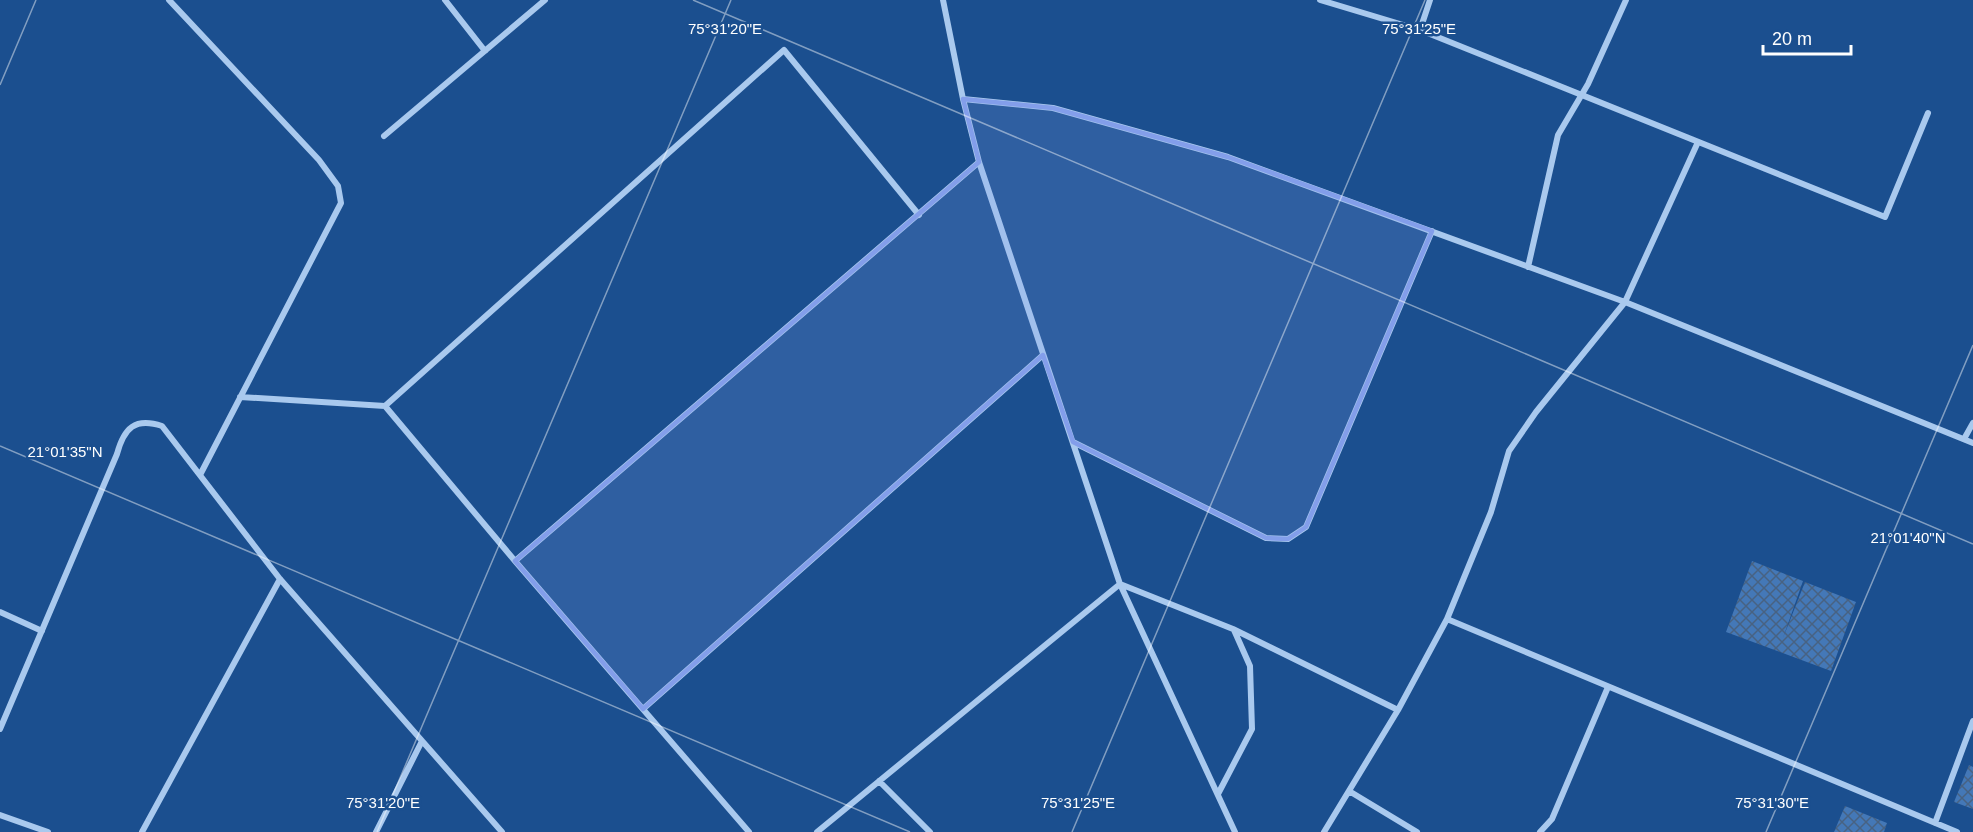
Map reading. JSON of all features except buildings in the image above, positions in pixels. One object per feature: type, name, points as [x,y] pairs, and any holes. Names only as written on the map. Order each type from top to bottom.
[{"type":"street","points":[[169,0],[318,160],[338,186],[341,203],[200,475]]},
{"type":"street","points":[[445,0],[485,51]]},
{"type":"street","points":[[384,136],[545,0]]},
{"type":"street","points":[[943,0],[963,99],[979,162],[1120,584],[1235,832]]},
{"type":"street","points":[[1320,0],[1420,30],[1885,217],[1929,113]]},
{"type":"street","points":[[1420,30],[1430,0]]},
{"type":"street","points":[[1528,267],[1558,135],[1581,95],[1626,0]]},
{"type":"street","points":[[240,397],[385,406],[784,50],[919,215]]},
{"type":"street","points":[[963,99],[1053,108],[1217,154],[1624,302],[1973,442]]},
{"type":"street","points":[[1324,832],[1398,710],[1447,619],[1491,512],[1509,451],[1536,412],[1624,302],[1698,142]]},
{"type":"street","points":[[515,561],[979,162]]},
{"type":"street","points":[[1073,442],[1266,538],[1288,539],[1306,527],[1432,231]]},
{"type":"street","points":[[643,709],[1043,355]]},
{"type":"street","points":[[385,406],[515,561],[749,832]]},
{"type":"street","points":[[0,729],[117,454],[122,437],[135,424],[149,422],[162,426],[280,579],[502,832]]},
{"type":"street","points":[[1964,439],[1973,423]]},
{"type":"street","points":[[142,832],[280,579]]},
{"type":"street","points":[[1120,584],[1233,629],[1398,710]]},
{"type":"street","points":[[817,832],[1120,584]]},
{"type":"street","points":[[0,612],[42,631]]},
{"type":"street","points":[[1447,619],[1957,832]]},
{"type":"street","points":[[1218,794],[1252,729],[1250,666],[1233,629]]},
{"type":"street","points":[[1540,832],[1552,819],[1608,687]]},
{"type":"street","points":[[1935,823],[1973,721]]},
{"type":"street","points":[[376,832],[422,741]]},
{"type":"street","points":[[879,781],[930,832]]},
{"type":"street","points":[[1349,791],[1417,832]]},
{"type":"street","points":[[0,816],[48,832]]},
{"type":"highlighted area","points":[[963,99],[1053,108],[1228,157],[1432,231],[1306,527],[1288,539],[1266,538],[1073,442],[1043,355],[643,709],[515,561],[979,162]]}]
